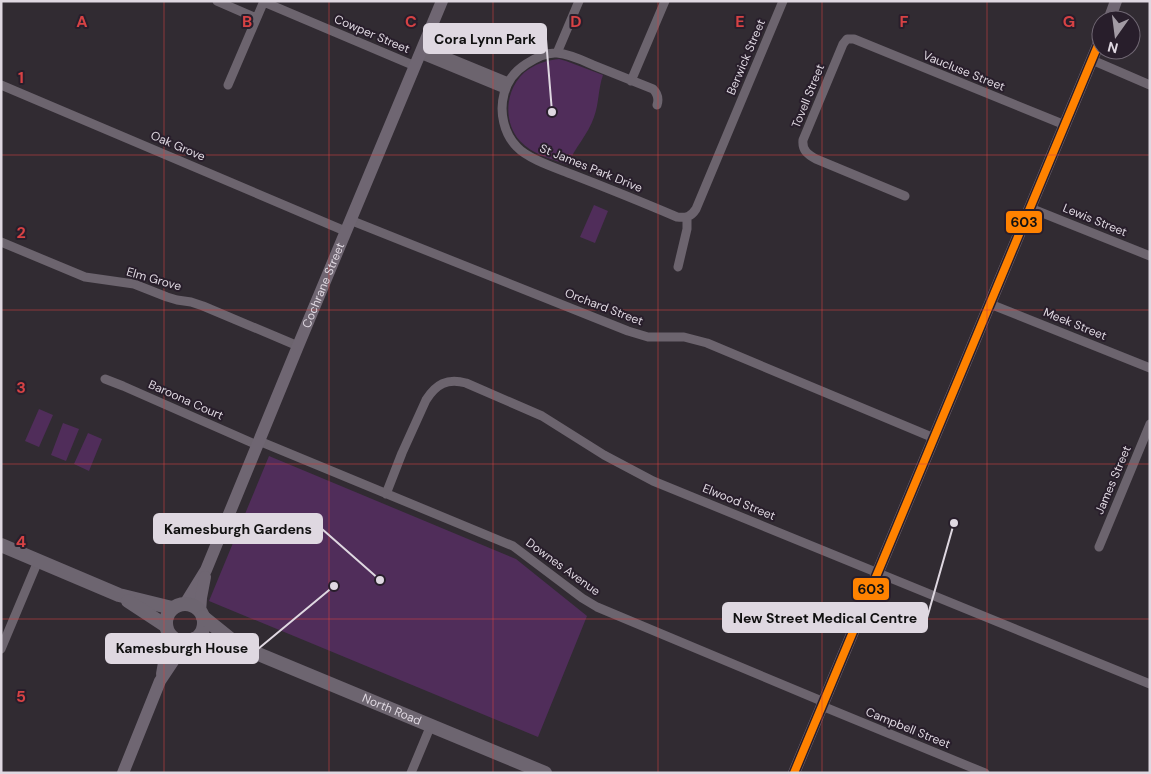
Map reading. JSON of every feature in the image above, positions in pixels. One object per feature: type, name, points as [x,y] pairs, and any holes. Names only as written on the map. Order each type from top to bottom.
[{"type":"main road","points":[[1,545],[119,595],[178,606],[190,605],[202,614],[204,623],[202,630],[199,635],[190,640],[180,641],[174,639],[168,630],[119,595]]},
{"type":"main road","points":[[168,630],[166,620],[168,614],[178,606]]},
{"type":"main road","name":"North Road","points":[[202,614],[239,646]]},
{"type":"main road","name":"North Road","points":[[190,640],[239,646],[545,773]]},
{"type":"street","points":[[217,1],[256,18]]},
{"type":"street","points":[[228,86],[264,1]]},
{"type":"street","name":"Cowper Street","points":[[264,1],[419,56]]},
{"type":"street","name":"Cochrane Street","points":[[202,614],[201,598],[206,570],[442,1]]},
{"type":"street","points":[[557,53],[579,1]]},
{"type":"street","points":[[631,80],[664,1]]},
{"type":"street","name":"Berwick Street","points":[[688,218],[693,215],[696,209],[783,1]]},
{"type":"street","name":"Tovell Street","points":[[854,39],[848,39],[843,44],[803,140],[803,146],[806,152],[816,159],[905,196]]},
{"type":"street","name":"Vaucluse Street","points":[[854,39],[1065,125]]},
{"type":"street","points":[[419,56],[507,86],[515,73],[528,62],[538,57],[557,53],[576,58],[653,89],[656,92],[657,106]]},
{"type":"street","points":[[794,773],[1092,60],[1150,85]]},
{"type":"street","name":"Oak Grove","points":[[1,85],[348,225]]},
{"type":"street","name":"St James Park Drive","points":[[507,86],[502,107],[506,131],[517,147],[524,153],[677,217],[688,218]]},
{"type":"street","name":"Lewis Street","points":[[1030,208],[1150,256]]},
{"type":"street","points":[[678,267],[688,218]]},
{"type":"street","name":"Orchard Street","points":[[348,225],[628,331],[648,337],[684,337],[707,343],[934,438]]},
{"type":"street","name":"Elm Grove","points":[[1,242],[85,277],[134,284],[167,297],[203,306],[298,346]]},
{"type":"street","name":"Meek Street","points":[[990,304],[1150,368]]},
{"type":"street","name":"Baroona Court","points":[[105,379],[258,443]]},
{"type":"street","name":"Elwood Street","points":[[386,494],[402,453],[430,393],[443,383],[457,381],[466,383],[542,416],[604,455],[653,481],[1150,684]]},
{"type":"street","name":"James Street","points":[[1098,547],[1150,424]]},
{"type":"street","name":"Downes Avenue","points":[[258,443],[513,546],[596,607],[823,704]]},
{"type":"street","points":[[1,649],[38,561]]},
{"type":"street","name":"Cochrane Street","points":[[178,606],[206,570]]},
{"type":"street","points":[[124,772],[160,682],[168,630]]},
{"type":"street","points":[[160,682],[190,640]]},
{"type":"street","name":"Campbell Street","points":[[823,704],[985,773]]},
{"type":"street","points":[[411,773],[431,725]]},
{"type":"shaded area","points":[[559,59],[603,75],[594,117],[568,165],[542,156],[525,146],[514,132],[508,113],[511,93],[521,76],[540,63]]},
{"type":"shaded area","points":[[594,205],[608,211],[595,243],[580,237]]},
{"type":"shaded area","points":[[39,409],[53,415],[39,447],[25,441]]},
{"type":"shaded area","points":[[63,423],[79,429],[66,461],[51,455]]},
{"type":"shaded area","points":[[88,433],[102,439],[89,471],[74,464]]},
{"type":"shaded area","points":[[269,456],[516,559],[587,616],[538,737],[209,601]]},
{"type":"transit line","name":"603","points":[[794,773],[1092,60]]},
{"type":"place","name":"Cora Lynn Park","points":[[552,112]]},
{"type":"place","name":"New Street Medical Centre","points":[[954,523]]},
{"type":"place","name":"Kamesburgh Gardens","points":[[380,580]]},
{"type":"place","name":"Kamesburgh House","points":[[334,586]]}]
